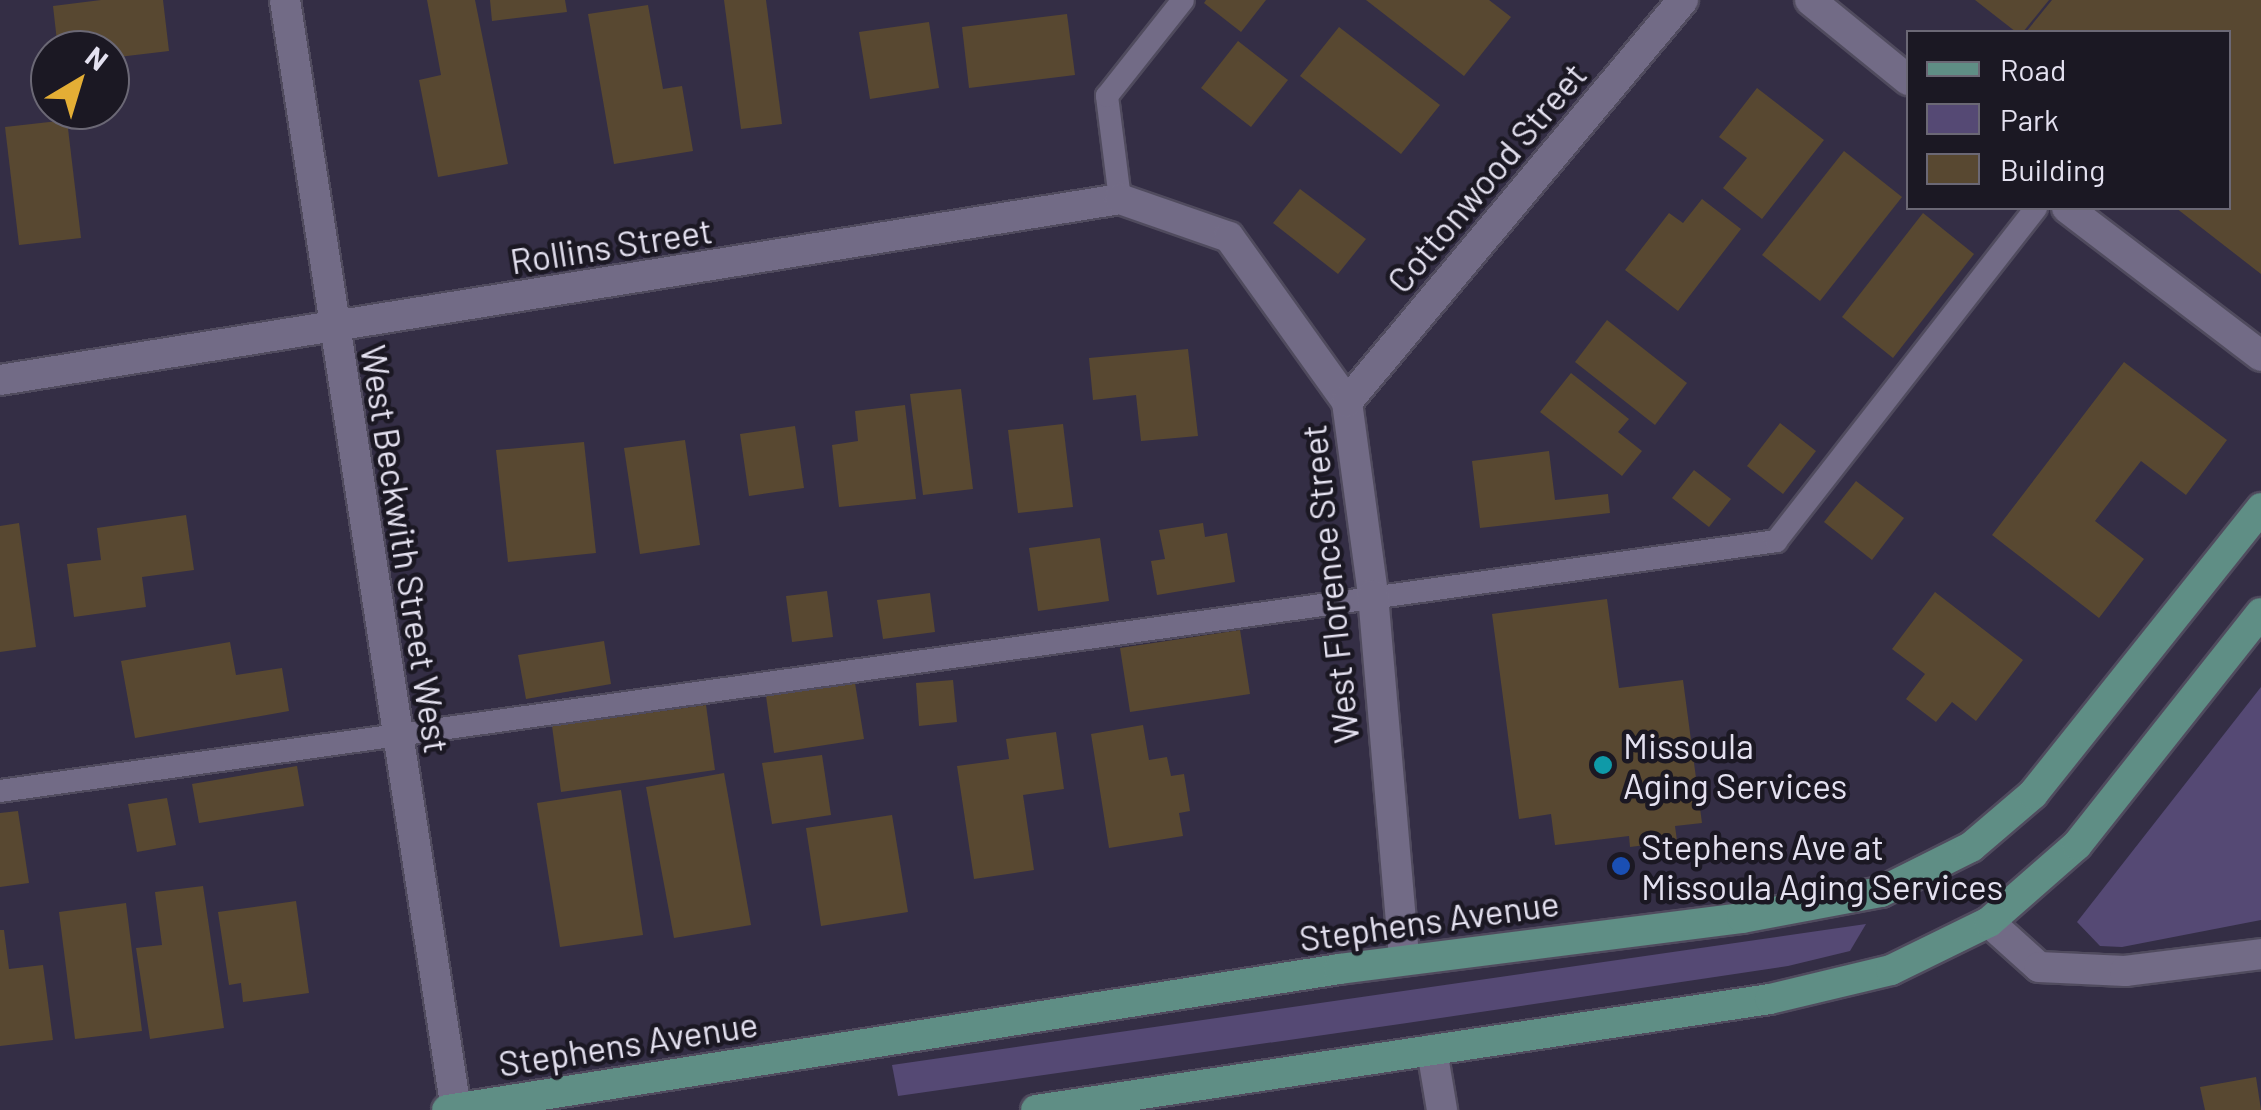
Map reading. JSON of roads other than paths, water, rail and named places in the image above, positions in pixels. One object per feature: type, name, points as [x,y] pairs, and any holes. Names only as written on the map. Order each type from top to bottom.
[{"type":"main road","name":"Stephens Avenue","points":[[453,1109],[1404,960],[1742,918],[1881,892],[1971,846],[2033,794],[2261,508]]},
{"type":"main road","points":[[1036,1110],[1770,999],[1891,970],[1989,922],[2077,846],[2261,613]]},
{"type":"street","name":"West Beckwith Street West","points":[[285,0],[453,1109]]},
{"type":"street","name":"Cottonwood Street","points":[[1347,402],[1683,0]]},
{"type":"street","points":[[1810,0],[1906,78]]},
{"type":"street","name":"Rollins Street","points":[[0,380],[1120,199],[1229,237]]},
{"type":"street","points":[[2071,210],[2261,356]]},
{"type":"street","name":"West Florence Street","points":[[1229,237],[1347,402],[1373,595],[1404,960]]},
{"type":"street","points":[[1989,922],[2040,967],[2124,970],[2261,954]]},
{"type":"street","points":[[1432,1050],[1442,1110]]},
{"type":"lane","points":[[1120,199],[1106,96],[1183,0]]},
{"type":"lane","points":[[0,790],[1776,541],[2034,210]]},
{"type":"place","name":"Missoula Aging Services","points":[[1603,765]]},
{"type":"place","name":"Stephens Ave at Missoula Aging Services","points":[[1621,866]]}]
